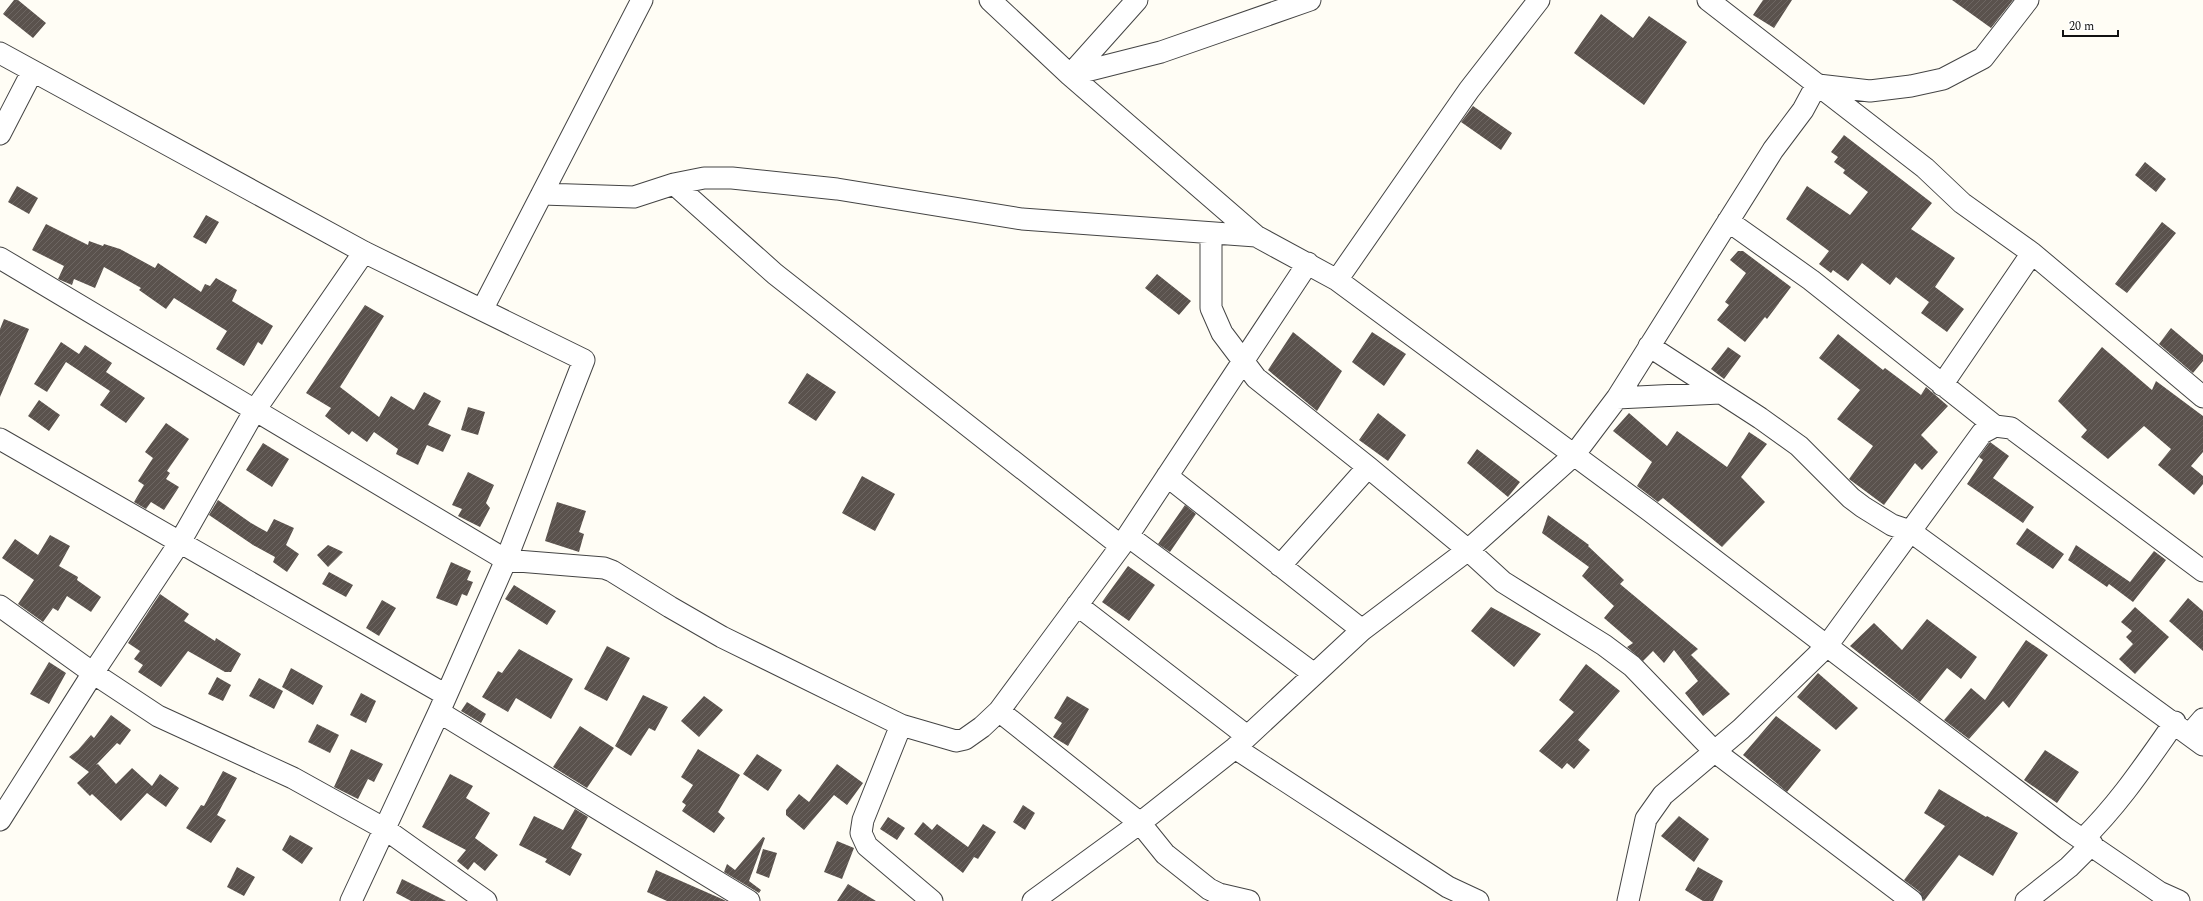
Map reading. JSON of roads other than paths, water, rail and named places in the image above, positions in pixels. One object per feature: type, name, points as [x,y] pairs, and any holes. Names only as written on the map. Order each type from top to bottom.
[{"type":"street","points":[[482,310],[642,0]]},
{"type":"street","points":[[990,0],[1070,75],[1256,236],[1337,280],[1574,455],[1826,647],[2088,842],[2159,892],[2179,901]]},
{"type":"street","points":[[1070,75],[1137,0]]},
{"type":"street","points":[[1070,75],[1161,52],[1310,0]]},
{"type":"street","points":[[1337,280],[1469,90],[1539,0]]},
{"type":"street","points":[[1708,0],[1925,168],[1962,203],[2032,253],[2203,397]]},
{"type":"street","points":[[1817,84],[1870,91],[1911,86],[1943,79],[1984,58],[2028,0]]},
{"type":"street","points":[[0,53],[32,72],[364,252],[584,360],[506,560],[443,704],[351,901]]},
{"type":"street","points":[[0,134],[32,72]]},
{"type":"street","points":[[1033,901],[1140,823],[1241,742],[1362,630],[1468,550],[1574,455],[1617,398],[1773,150],[1803,110],[1817,84]]},
{"type":"street","points":[[542,194],[634,197],[674,184],[704,178],[732,178],[837,189],[1022,220],[1256,236]]},
{"type":"street","points":[[674,184],[775,274],[1124,541],[1314,674]]},
{"type":"street","points":[[1728,221],[1811,280],[1995,426],[2011,428],[2203,572]]},
{"type":"street","points":[[1211,233],[1211,308],[1222,333],[1256,378],[1368,467],[1468,550],[1503,582],[1604,645],[1632,666],[1714,752],[1912,901]]},
{"type":"street","points":[[0,820],[93,673],[180,542],[255,410],[364,252]]},
{"type":"street","points":[[1942,385],[2032,253]]},
{"type":"street","points":[[0,258],[506,560],[612,571],[670,608],[722,637],[901,725],[956,741],[965,739],[982,727],[998,711],[1077,605],[1124,541],[1242,360],[1308,263]]},
{"type":"street","points":[[1649,346],[1760,418],[1799,446],[1851,498],[1863,507],[1892,524],[1910,531],[2193,730],[2129,788],[2105,817],[2069,867],[2026,901]]},
{"type":"street","points":[[1617,398],[1720,393]]},
{"type":"street","points":[[1628,901],[1646,819],[1663,795],[1741,729],[1826,647],[1982,433],[1995,426]]},
{"type":"street","points":[[0,438],[180,542],[443,704],[749,901]]},
{"type":"street","points":[[1280,566],[1368,467]]},
{"type":"street","points":[[1166,476],[1362,630]]},
{"type":"street","points":[[1077,605],[1241,742],[1448,886],[1478,901]]},
{"type":"street","points":[[0,606],[93,673],[158,716],[293,778],[385,829],[486,901]]},
{"type":"street","points":[[998,711],[1140,823],[1165,854],[1209,890],[1249,901]]},
{"type":"street","points":[[901,725],[863,820],[861,833],[867,846],[932,901]]}]
